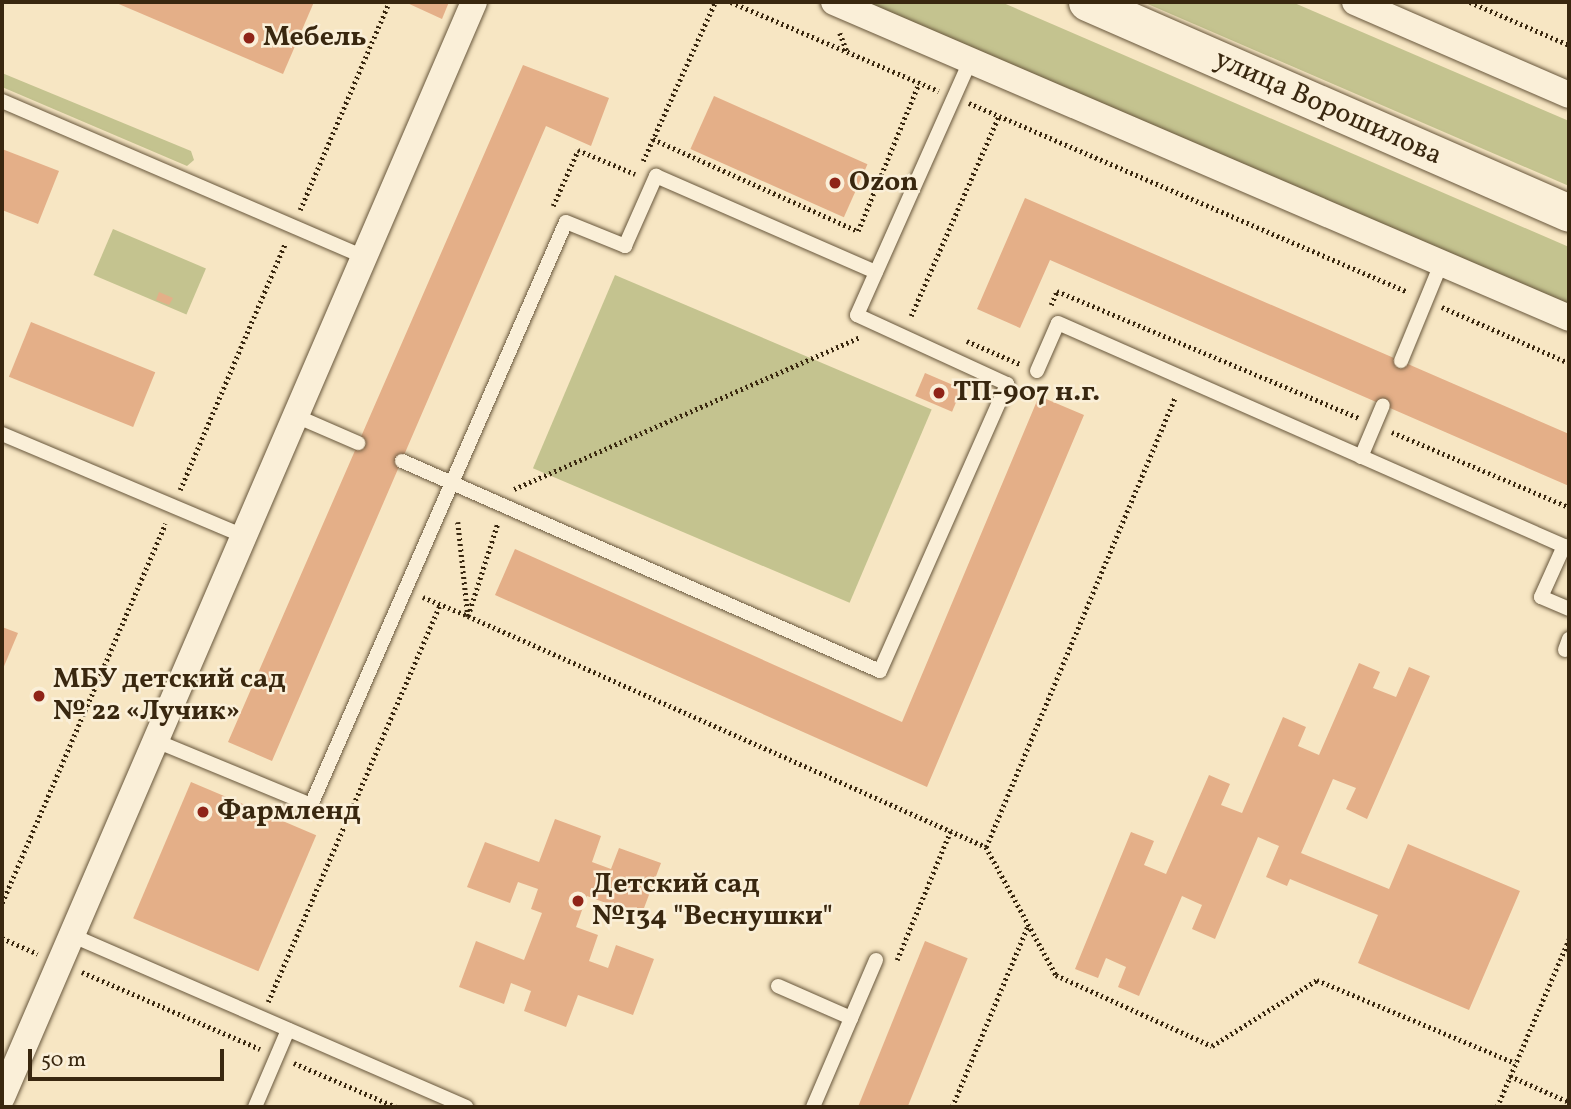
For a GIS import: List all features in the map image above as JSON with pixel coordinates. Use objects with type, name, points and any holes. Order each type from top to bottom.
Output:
[{"type":"main road","name":"улица Ворошилова","points":[[1087,2],[1569,213]]},
{"type":"street","points":[[2,1097],[474,2]]},
{"type":"street","points":[[834,2],[1569,318]]},
{"type":"street","points":[[1355,2],[1569,95]]},
{"type":"lane","points":[[401,461],[454,481],[880,671],[1007,384],[857,315],[970,61]]},
{"type":"lane","points":[[2,101],[364,257]]},
{"type":"lane","points":[[156,741],[311,805],[566,222],[625,246],[656,176],[876,272]]},
{"type":"lane","points":[[1401,361],[1441,264]]},
{"type":"lane","points":[[1031,368],[1058,323],[1564,546],[1541,597],[1569,609]]},
{"type":"lane","points":[[1361,457],[1382,405]]},
{"type":"lane","points":[[296,416],[358,443]]},
{"type":"lane","points":[[2,434],[244,536]]},
{"type":"lane","points":[[72,935],[466,1107]]},
{"type":"lane","points":[[813,1107],[876,960]]},
{"type":"lane","points":[[778,986],[850,1018]]},
{"type":"lane","points":[[255,1107],[288,1030]]},
{"type":"path","points":[[2,903],[389,2]]},
{"type":"path","points":[[731,2],[1569,363]]},
{"type":"path","points":[[1470,2],[1569,45]]},
{"type":"path","points":[[653,139],[858,232],[919,83]]},
{"type":"path","points":[[468,616],[506,505],[517,484],[909,316],[999,116]]},
{"type":"path","points":[[1046,316],[1057,291],[1569,506]]},
{"type":"path","points":[[909,316],[922,321]]},
{"type":"path","points":[[961,338],[1031,368]]},
{"type":"path","points":[[1030,354],[1031,368]]},
{"type":"path","points":[[1019,379],[1031,368]]},
{"type":"path","points":[[986,847],[1184,379]]},
{"type":"path","points":[[454,481],[468,616]]},
{"type":"path","points":[[406,589],[986,847],[1056,975],[1212,1046],[1317,980],[1515,1063]]},
{"type":"path","points":[[260,1018],[440,605]]},
{"type":"path","points":[[952,1107],[1028,925]]},
{"type":"path","points":[[2,938],[396,1107]]},
{"type":"path","points":[[1497,1107],[1569,939]]},
{"type":"path","points":[[1510,1076],[1569,1102]]},
{"type":"shaded area","points":[[855,2],[1001,2],[1569,247],[1569,308]]},
{"type":"shaded area","points":[[1143,2],[1292,2],[1569,121],[1569,186]]},
{"type":"shaded area","points":[[2,73],[191,151],[194,160],[187,166],[2,87]]},
{"type":"shaded area","points":[[113,229],[206,268],[186,314],[93,275]]},
{"type":"shaded area","points":[[615,275],[932,409],[850,603],[533,468]]},
{"type":"building","name":"Мебель","points":[[114,2],[314,2],[283,74]]},
{"type":"building","points":[[405,2],[449,2],[442,19]]},
{"type":"building","points":[[523,65],[609,98],[591,146],[546,126],[272,761],[228,742]]},
{"type":"building","points":[[714,96],[867,164],[844,217],[690,149]]},
{"type":"building","points":[[2,149],[59,171],[38,224],[2,210]]},
{"type":"building","points":[[1025,198],[1569,434],[1569,486],[1050,260],[1020,328],[977,309]]},
{"type":"building","points":[[159,292],[173,298],[169,305],[156,300]]},
{"type":"building","points":[[31,322],[155,372],[133,427],[9,377]]},
{"type":"building","name":"ТП-907 н.г.","points":[[925,373],[962,389],[952,412],[915,396]]},
{"type":"building","points":[[1039,396],[1084,415],[927,787],[495,595],[515,549],[902,722]]},
{"type":"building","points":[[2,627],[18,633],[2,671]]},
{"type":"building","points":[[1359,663],[1380,672],[1373,688],[1396,697],[1409,667],[1430,676],[1367,819],[1346,809],[1356,788],[1333,779],[1301,853],[1389,889],[1408,844],[1520,891],[1469,1010],[1358,963],[1378,915],[1290,879],[1287,886],[1266,877],[1279,846],[1258,837],[1215,939],[1192,929],[1202,905],[1182,896],[1139,996],[1118,987],[1126,967],[1106,958],[1098,978],[1075,969],[1131,832],[1154,841],[1144,865],[1166,874],[1209,775],[1230,784],[1221,805],[1242,813],[1283,717],[1306,727],[1298,746],[1319,755]]},
{"type":"building","points":[[191,782],[316,835],[258,971],[133,918]]},
{"type":"building","name":"Детский сад №134 \"Веснушки\"","points":[[555,819],[601,836],[592,862],[611,869],[619,848],[661,863],[641,916],[587,896],[576,927],[598,935],[589,961],[608,968],[616,945],[654,959],[633,1015],[578,995],[566,1027],[524,1011],[531,991],[511,983],[504,1004],[459,987],[476,941],[524,960],[542,913],[531,909],[538,889],[518,882],[510,903],[467,887],[485,842],[539,862]]},
{"type":"building","points":[[925,941],[968,958],[908,1107],[858,1107]]},
{"type":"place","name":"Мебель","points":[[249,38]]},
{"type":"place","name":"Ozon","points":[[835,183]]},
{"type":"place","name":"ТП-907 н.г.","points":[[939,393]]},
{"type":"place","name":"МБУ детский сад № 22 «Лучик»","points":[[39,696]]},
{"type":"place","name":"Фармленд","points":[[203,812]]},
{"type":"place","name":"Детский сад №134 \"Веснушки\"","points":[[578,901]]}]
